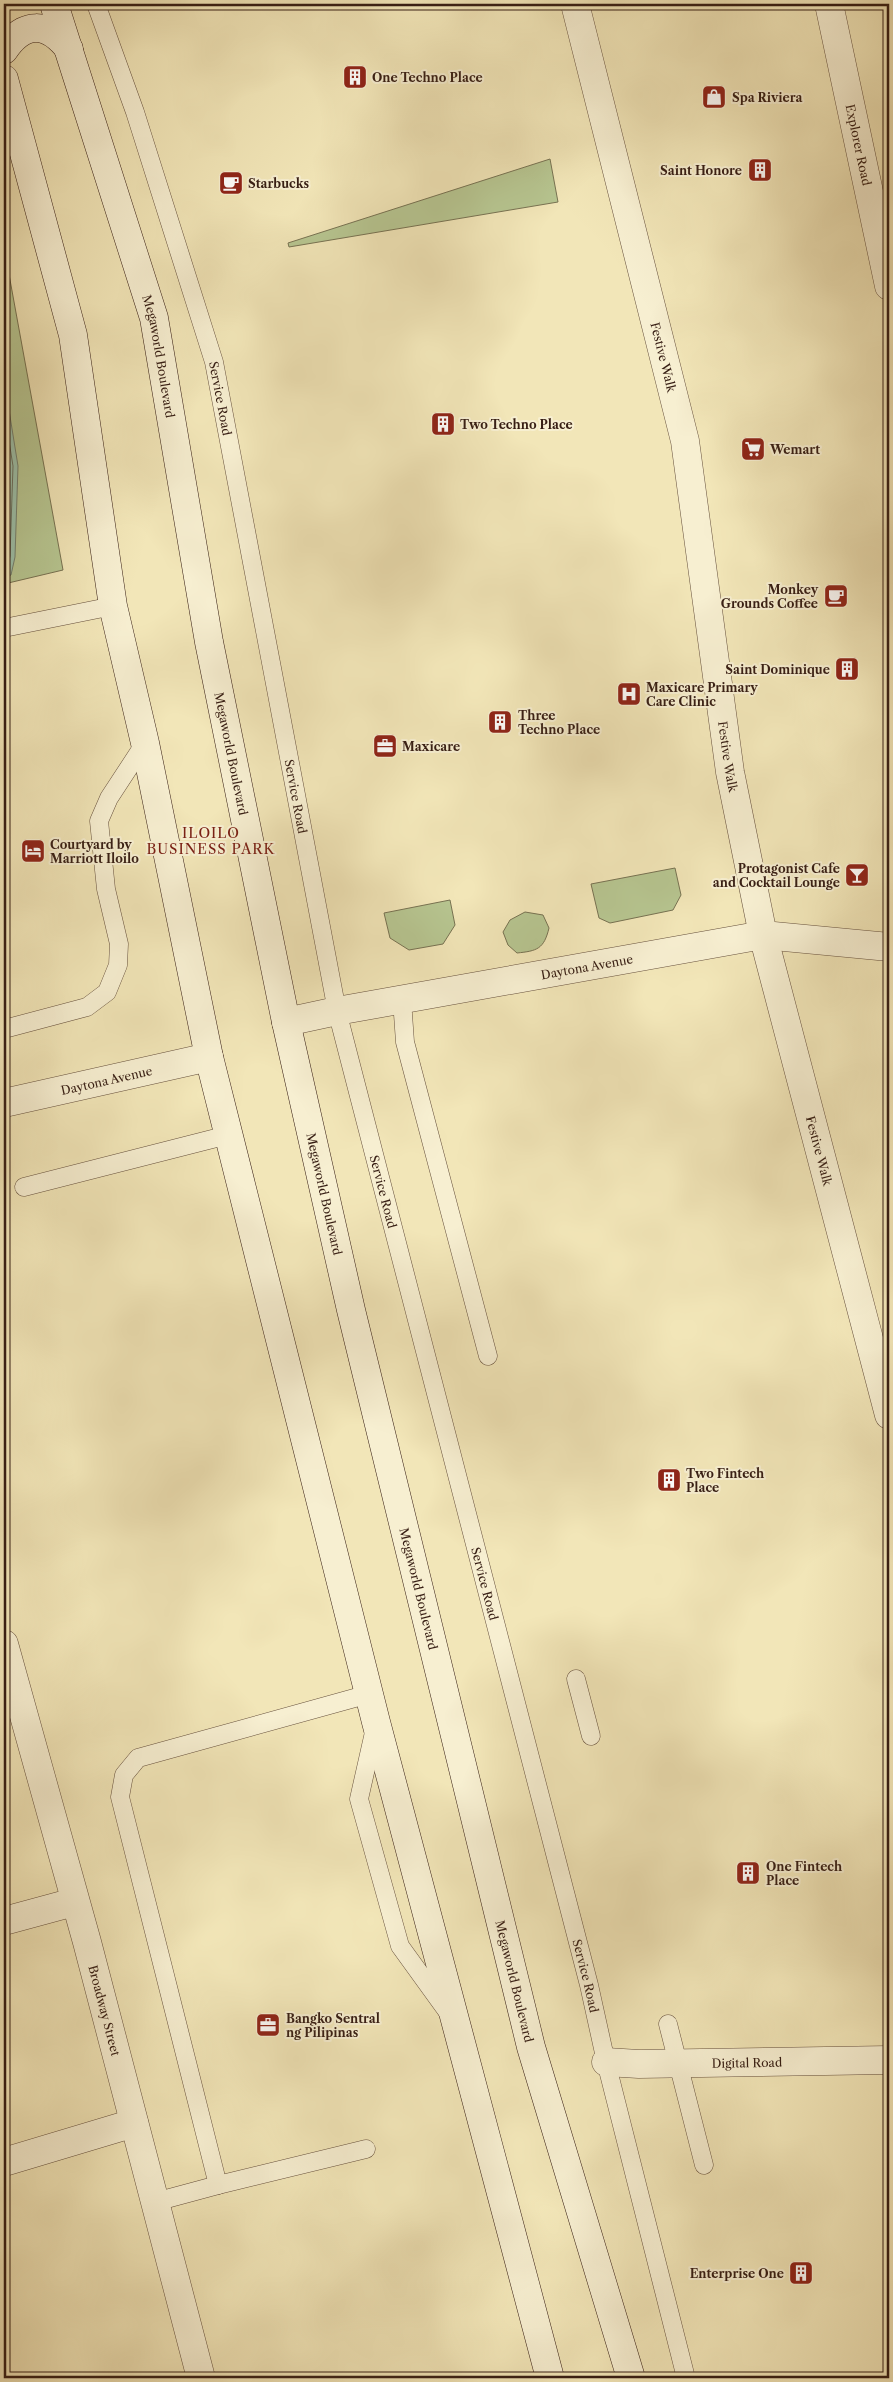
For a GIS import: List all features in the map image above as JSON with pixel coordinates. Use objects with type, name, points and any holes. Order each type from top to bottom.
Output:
[{"type":"main road","name":"Megaworld Boulevard","points":[[54,4],[154,318],[209,642],[286,1022],[351,1310],[531,2047],[631,2378]]},
{"type":"main road","name":"Festive Walk","points":[[574,4],[685,441],[730,772],[763,935],[889,1415]]},
{"type":"main road","name":"Explorer Road","points":[[829,4],[889,286]]},
{"type":"main road","points":[[4,50],[12,39],[27,28],[45,29],[58,34],[69,49]]},
{"type":"main road","points":[[5,89],[73,335],[113,606],[145,743],[208,1057],[376,1722],[550,2378]]},
{"type":"main road","name":"Daytona Avenue","points":[[286,1022],[337,1011],[763,935],[889,947]]},
{"type":"main road","name":"Daytona Avenue","points":[[4,1103],[208,1057]]},
{"type":"main road","name":"Broadway Street","points":[[4,1644],[10,1694],[87,1942],[201,2378]]},
{"type":"main road","points":[[4,1921],[74,1902]]},
{"type":"main road","name":"Digital Road","points":[[606,2062],[678,2063],[889,2060]]},
{"type":"main road","points":[[4,2162],[134,2123]]},
{"type":"lane","name":"Service Road","points":[[96,4],[135,112],[214,362],[337,1011],[589,1985],[606,2062],[686,2378]]},
{"type":"lane","points":[[4,628],[113,606]]},
{"type":"lane","points":[[4,1029],[87,1007],[107,992],[118,965],[119,944],[106,889],[99,821],[109,798],[145,743]]},
{"type":"lane","points":[[402,1000],[405,1042],[488,1356]]},
{"type":"lane","points":[[24,1187],[228,1135]]},
{"type":"lane","points":[[576,1679],[590,1736]]},
{"type":"lane","points":[[218,2185],[120,1798],[124,1775],[138,1758],[369,1694]]},
{"type":"lane","points":[[376,1722],[359,1799],[400,1946],[457,2025]]},
{"type":"lane","points":[[668,2024],[704,2165]]},
{"type":"lane","points":[[155,2202],[366,2149]]},
{"type":"shaded area","points":[[550,159],[558,202],[289,247],[288,243]]},
{"type":"shaded area","points":[[4,247],[63,570],[4,584]]},
{"type":"shaded area","points":[[675,868],[681,895],[673,910],[610,923],[599,918],[591,884]]},
{"type":"shaded area","points":[[450,900],[455,925],[443,944],[409,950],[390,938],[384,913]]},
{"type":"shaded area","points":[[525,912],[543,915],[549,928],[545,940],[539,948],[517,953],[508,945],[503,932],[510,920]]},
{"type":"water","points":[[4,379],[18,466],[15,557],[11,575],[4,577]]},
{"type":"place","name":"One Techno Place","points":[[355,77]]},
{"type":"place","name":"Spa Riviera","points":[[714,97]]},
{"type":"place","name":"Saint Honore","points":[[760,170]]},
{"type":"place","name":"Starbucks","points":[[231,183]]},
{"type":"place","name":"Two Techno Place","points":[[443,424]]},
{"type":"place","name":"Wemart","points":[[753,449]]},
{"type":"place","name":"Monkey Grounds Coffee","points":[[836,596]]},
{"type":"place","name":"Saint Dominique","points":[[847,669]]},
{"type":"place","name":"Maxicare Primary Care Clinic","points":[[629,694]]},
{"type":"place","name":"Three Techno Place","points":[[500,722]]},
{"type":"place","name":"Maxicare","points":[[385,746]]},
{"type":"place","name":"Courtyard by Marriott Iloilo","points":[[33,851]]},
{"type":"place","name":"Protagonist Cafe and Cocktail Lounge","points":[[857,875]]},
{"type":"place","name":"Two Fintech Place","points":[[669,1480]]},
{"type":"place","name":"One Fintech Place","points":[[748,1873]]},
{"type":"place","name":"Bangko Sentral ng Pilipinas","points":[[268,2025]]},
{"type":"place","name":"Enterprise One","points":[[801,2273]]},
{"type":"district","name":"ILOILO BUSINESS PARK","points":[[211,842]]}]
